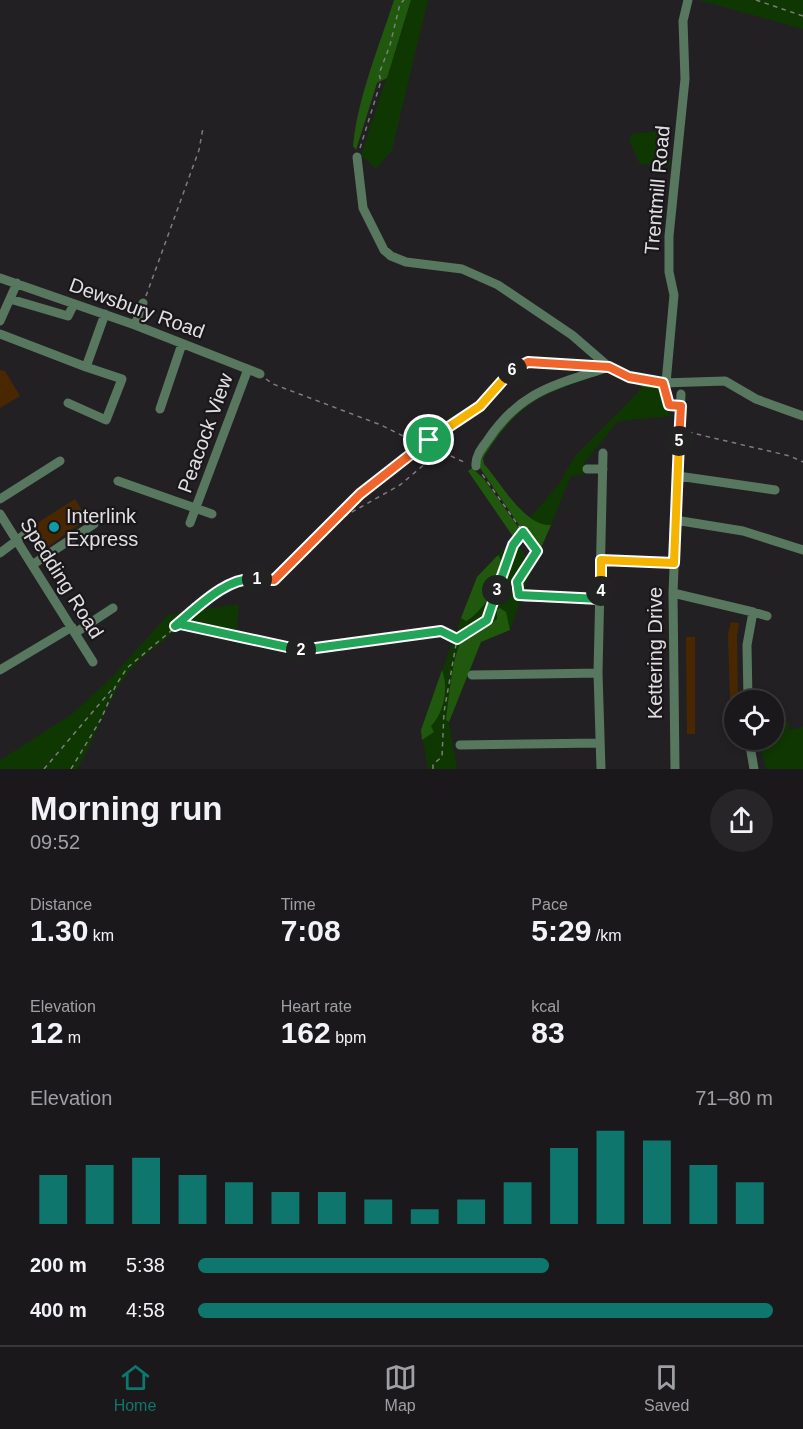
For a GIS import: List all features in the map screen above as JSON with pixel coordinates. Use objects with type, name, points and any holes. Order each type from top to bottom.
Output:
[{"type":"street","name":"Trentmill Road","points":[[664,383],[674,295],[669,272],[669,236],[685,79],[682,21],[688,0]]},
{"type":"street","points":[[357,157],[363,208],[384,250],[391,256],[406,262],[462,269],[509,292],[572,335],[609,367],[629,377],[664,383],[725,381],[756,399],[803,416]]},
{"type":"street","name":"Dewsbury Road","points":[[0,278],[135,325],[260,374]]},
{"type":"street","points":[[0,321],[16,283]]},
{"type":"street","points":[[10,299],[68,316],[74,304]]},
{"type":"street","points":[[135,325],[143,303]]},
{"type":"street","points":[[86,367],[105,314]]},
{"type":"street","points":[[0,334],[122,379],[106,420],[68,403]]},
{"type":"street","points":[[160,409],[182,344]]},
{"type":"street","points":[[476,466],[479,452],[501,421],[519,403],[541,391],[609,367]]},
{"type":"street","name":"Peacock View","points":[[190,523],[248,369]]},
{"type":"street","name":"Kettering Drive","points":[[675,769],[673,593],[681,394]]},
{"type":"street","points":[[601,769],[598,743],[598,674],[603,453]]},
{"type":"street","points":[[0,499],[60,461]]},
{"type":"street","points":[[587,469],[603,469]]},
{"type":"street","points":[[678,476],[775,490]]},
{"type":"street","name":"Peacock View","points":[[118,481],[212,514]]},
{"type":"street","name":"Spedding Road","points":[[0,514],[20,538],[32,565],[93,662]]},
{"type":"street","points":[[675,520],[743,531],[803,550]]},
{"type":"street","points":[[32,565],[94,524]]},
{"type":"street","points":[[0,553],[20,538]]},
{"type":"street","points":[[601,560],[674,563]]},
{"type":"street","points":[[673,593],[767,616]]},
{"type":"street","points":[[524,597],[539,602],[600,599]]},
{"type":"street","points":[[0,670],[113,608]]},
{"type":"street","points":[[748,690],[747,645],[753,612]]},
{"type":"street","points":[[483,663],[483,674]]},
{"type":"street","points":[[472,675],[598,674]]},
{"type":"street","points":[[460,745],[598,743]]},
{"type":"street","points":[[471,745],[472,756]]},
{"type":"street","points":[[750,750],[754,769]]},
{"type":"path","points":[[357,157],[381,81],[379,74],[390,45],[400,4],[404,0]]},
{"type":"path","points":[[756,0],[803,16]]},
{"type":"path","points":[[143,303],[199,150],[203,128]]},
{"type":"path","points":[[44,769],[128,668],[166,637],[175,626],[211,597],[243,578],[274,580],[360,494],[429,440],[480,406],[517,365],[528,362],[590,366]]},
{"type":"path","points":[[260,374],[273,384],[381,425],[409,439],[429,440],[440,452],[454,460],[476,466],[537,551],[517,582],[519,595],[524,597]]},
{"type":"path","points":[[664,383],[669,405],[681,406]]},
{"type":"path","points":[[680,430],[790,456],[803,462]]},
{"type":"path","points":[[332,523],[400,485],[440,452]]},
{"type":"path","points":[[433,769],[433,764],[441,757],[444,712],[457,639],[487,620],[513,545],[523,532]]},
{"type":"path","points":[[175,626],[180,624],[298,650],[441,631],[457,639]]},
{"type":"path","points":[[71,769],[101,719],[116,685]]},
{"type":"green space","points":[[394,0],[411,0],[387,78],[377,83],[356,150],[353,146],[359,109]]},
{"type":"green space","points":[[411,0],[428,0],[392,150],[376,169],[361,155]]},
{"type":"green space","points":[[698,0],[803,0],[803,29]]},
{"type":"green space","points":[[661,131],[666,135],[663,150],[656,158],[674,163],[669,166],[640,164],[629,140],[632,134]]},
{"type":"green space","points":[[605,370],[661,389],[643,387],[607,372],[566,386],[549,393],[522,410],[496,438],[483,458],[484,464],[523,512],[541,524],[551,525],[541,548],[519,525],[478,465],[483,448],[527,399]]},
{"type":"green space","points":[[643,387],[661,389],[664,408],[672,416],[618,421],[584,463],[584,474],[571,476],[551,525],[541,526],[529,519],[559,484],[575,456]]},
{"type":"green space","points":[[472,468],[484,479],[519,528],[519,535],[514,538],[468,471]]},
{"type":"green space","points":[[514,538],[533,567],[510,630],[481,642],[449,722],[457,769],[428,769],[421,730],[456,632],[477,577]]},
{"type":"green space","points":[[498,555],[501,572],[498,582],[486,602],[466,621],[461,618],[477,577]]},
{"type":"green space","points":[[239,604],[236,642],[178,627],[138,662],[124,678],[109,703],[77,769],[0,769],[0,760],[72,714],[112,677],[168,615]]},
{"type":"green space","points":[[500,608],[506,612],[510,630],[481,642],[449,722],[446,720],[448,703],[458,648],[469,635],[497,619],[497,610]]},
{"type":"green space","points":[[442,670],[445,692],[442,707],[431,726],[434,732],[422,740],[421,730]]},
{"type":"green space","points":[[784,721],[789,722],[789,730],[803,727],[803,769],[766,769],[761,750],[784,750]]},
{"type":"building","points":[[0,370],[5,371],[20,396],[0,408]]},
{"type":"building","name":"Interlink Express","points":[[75,499],[87,519],[43,550],[35,537],[40,535],[34,525]]},
{"type":"building","points":[[731,622],[739,623],[738,690],[730,690],[728,634]]},
{"type":"building","points":[[686,637],[695,637],[695,734],[687,734]]},
{"type":"place","name":"Interlink Express","points":[[54,527]]},
{"type":"route","points":[[528,362],[550,366],[609,367],[629,377],[663,383],[669,405],[681,406],[674,563],[601,560],[600,599],[524,597],[519,595],[517,582],[537,551],[523,532],[513,545],[487,620],[457,639],[441,631],[298,650],[180,624],[175,626],[211,597],[243,578],[274,580],[360,494],[429,440],[445,432],[480,406],[493,394],[507,374],[517,365],[528,362]]}]
